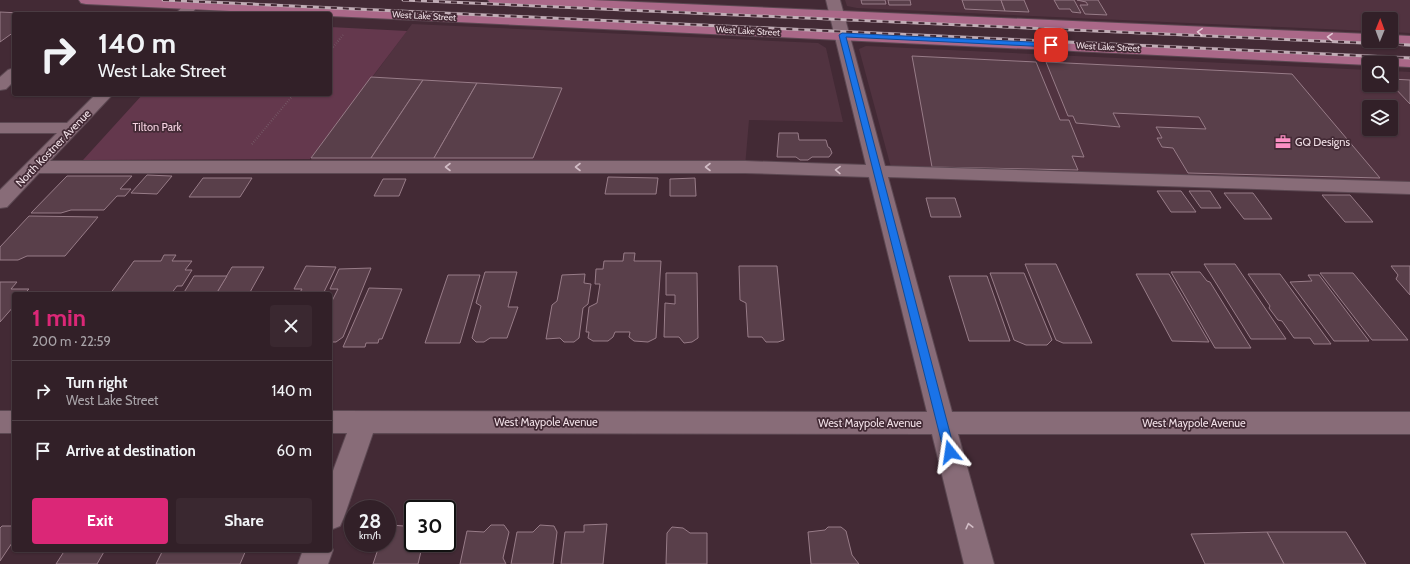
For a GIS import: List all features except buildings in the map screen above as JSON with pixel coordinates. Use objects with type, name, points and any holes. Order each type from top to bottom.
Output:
[{"type":"main road","name":"West Lake Street","points":[[86,0],[190,6],[1362,39]]},
{"type":"main road","name":"West Lake Street","points":[[288,0],[1410,52]]},
{"type":"main road","name":"West Lake Street","points":[[495,0],[840,25],[1410,62]]},
{"type":"main road","points":[[1398,40],[1410,41]]},
{"type":"street","points":[[833,0],[979,564]]},
{"type":"street","points":[[0,70],[12,72]]},
{"type":"street","points":[[0,85],[12,74]]},
{"type":"street","name":"North Kostner Avenue","points":[[0,202],[103,96]]},
{"type":"street","points":[[0,128],[73,128]]},
{"type":"street","points":[[34,167],[745,167],[1410,188]]},
{"type":"street","points":[[0,422],[12,422]]},
{"type":"street","name":"West Maypole Avenue","points":[[332,422],[1410,423]]},
{"type":"street","points":[[332,511],[364,422]]},
{"type":"street","points":[[313,564],[317,552]]},
{"type":"path","points":[[332,48],[347,30]]},
{"type":"path","points":[[251,145],[292,96]]},
{"type":"shaded area","points":[[845,0],[1410,0],[1410,33],[1398,32],[1398,12],[1362,12],[1362,31],[857,8],[847,6]]},
{"type":"shaded area","points":[[412,24],[818,43],[826,48],[843,122],[749,120],[745,167],[305,168]]},
{"type":"shaded area","points":[[866,46],[1362,70],[1362,92],[1398,92],[1398,71],[1410,72],[1410,188],[892,171],[859,49]]},
{"type":"green space","name":"Tilton Park","points":[[332,27],[407,31],[310,159],[83,160],[141,96],[332,96]]},
{"type":"railway","points":[[163,0],[1410,58]]},
{"type":"railway","points":[[403,0],[1410,45]]},
{"type":"place","name":"GQ Designs","points":[[1283,142]]},
{"type":"route","points":[[950,452],[842,35],[1051,45]]}]
